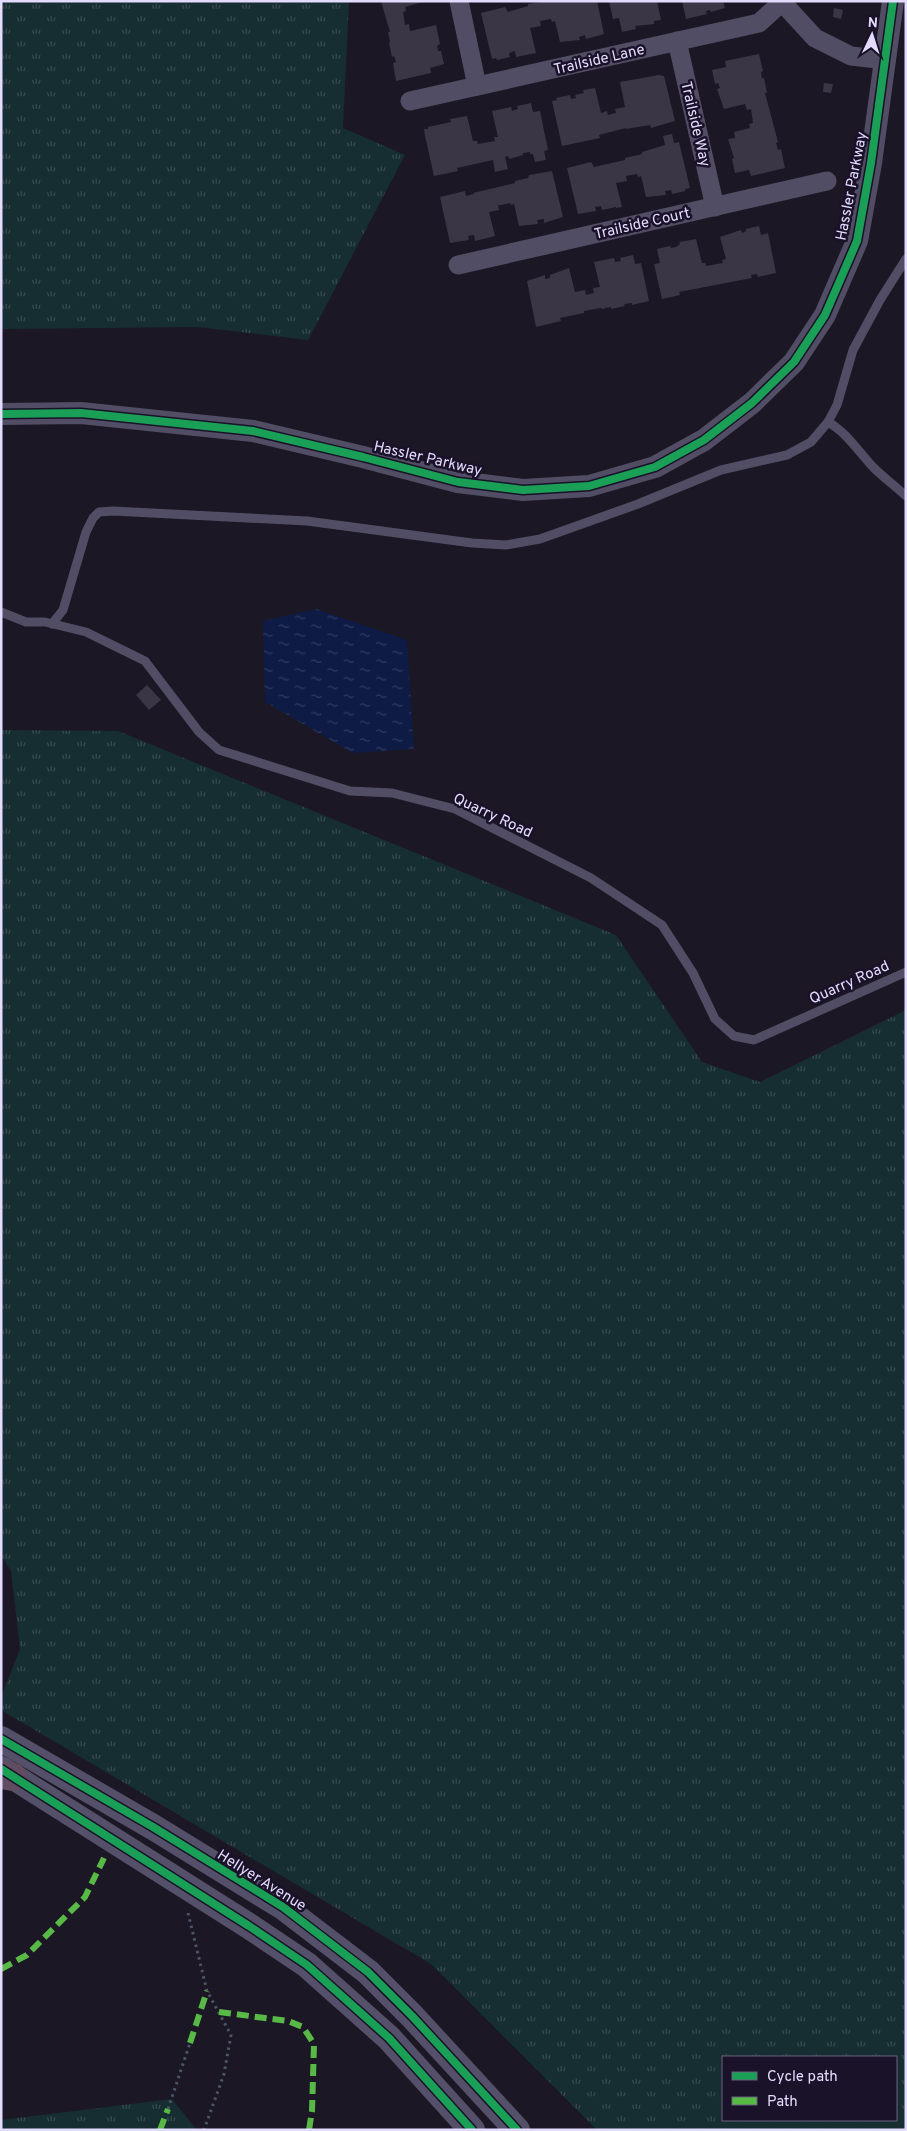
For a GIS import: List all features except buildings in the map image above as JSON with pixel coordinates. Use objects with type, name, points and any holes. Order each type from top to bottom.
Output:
[{"type":"main road","name":"Hellyer Avenue","points":[[1,1739],[153,1827],[283,1907],[368,1972],[412,2016],[517,2130]]},
{"type":"main road","points":[[5,1774],[249,1926],[307,1965],[389,2038],[472,2130]]},
{"type":"main road","points":[[389,2038],[412,2016]]},
{"type":"street","points":[[458,1],[477,86]]},
{"type":"street","name":"Hassler Parkway","points":[[1,414],[81,413],[253,431],[458,482],[523,490],[589,486],[655,467],[704,440],[752,404],[794,362],[825,316],[857,241],[886,60],[893,1]]},
{"type":"street","points":[[781,2],[815,38],[851,56],[886,60]]},
{"type":"street","name":"Trailside Lane","points":[[410,101],[759,23],[781,2]]},
{"type":"street","name":"Trailside Way","points":[[677,41],[716,207]]},
{"type":"street","name":"Trailside Court","points":[[458,265],[827,181]]},
{"type":"lane","points":[[52,624],[63,610],[83,541],[93,518],[100,512],[113,511],[307,522],[472,543],[506,545],[540,539],[638,504],[721,470],[787,455],[811,442],[828,422],[837,405],[853,350],[880,300],[906,259]]},
{"type":"lane","points":[[828,422],[841,429],[847,439],[874,468],[906,496]]},
{"type":"lane","name":"Quarry Road","points":[[1,612],[26,622],[52,624],[86,632],[145,661],[199,732],[220,750],[350,791],[392,793],[455,809],[591,878],[662,925],[692,973],[715,1019],[734,1036],[754,1040],[906,972]]},
{"type":"path","points":[[189,1910],[188,1913],[208,1991],[231,2035],[224,2074],[204,2130]]},
{"type":"path","points":[[168,2109],[190,2043]]},
{"type":"green space","points":[[1,1],[349,1],[343,128],[405,155],[308,340],[198,327],[1,329]]},
{"type":"green space","points":[[1,730],[118,731],[616,935],[702,1062],[760,1082],[906,1010],[906,2130],[597,2130],[431,1964],[1,1710],[1,1697],[20,1649],[11,1571],[1,1555]]},
{"type":"green space","points":[[172,2099],[197,2130],[1,2130],[1,2120]]},
{"type":"water","points":[[316,609],[407,640],[414,749],[353,753],[265,702],[263,621]]},
{"type":"marked path","points":[[1,1969],[27,1955],[85,1897],[104,1858]]},
{"type":"marked path","points":[[190,2043],[207,1991]]},
{"type":"marked path","points":[[219,2012],[288,2021],[303,2027],[314,2044],[312,2111],[309,2130]]},
{"type":"marked path","points":[[160,2130],[168,2109]]},
{"type":"cycle path","points":[[1,414],[81,413],[253,431],[458,482],[523,490],[589,486],[655,467],[704,440],[752,403],[794,362],[825,315],[857,241],[871,163],[893,1]]},
{"type":"cycle path","points":[[1,1739],[153,1827],[283,1907],[368,1972],[412,2016],[517,2130]]},
{"type":"cycle path","points":[[1,1769],[249,1926],[307,1965],[389,2038],[472,2130]]}]
